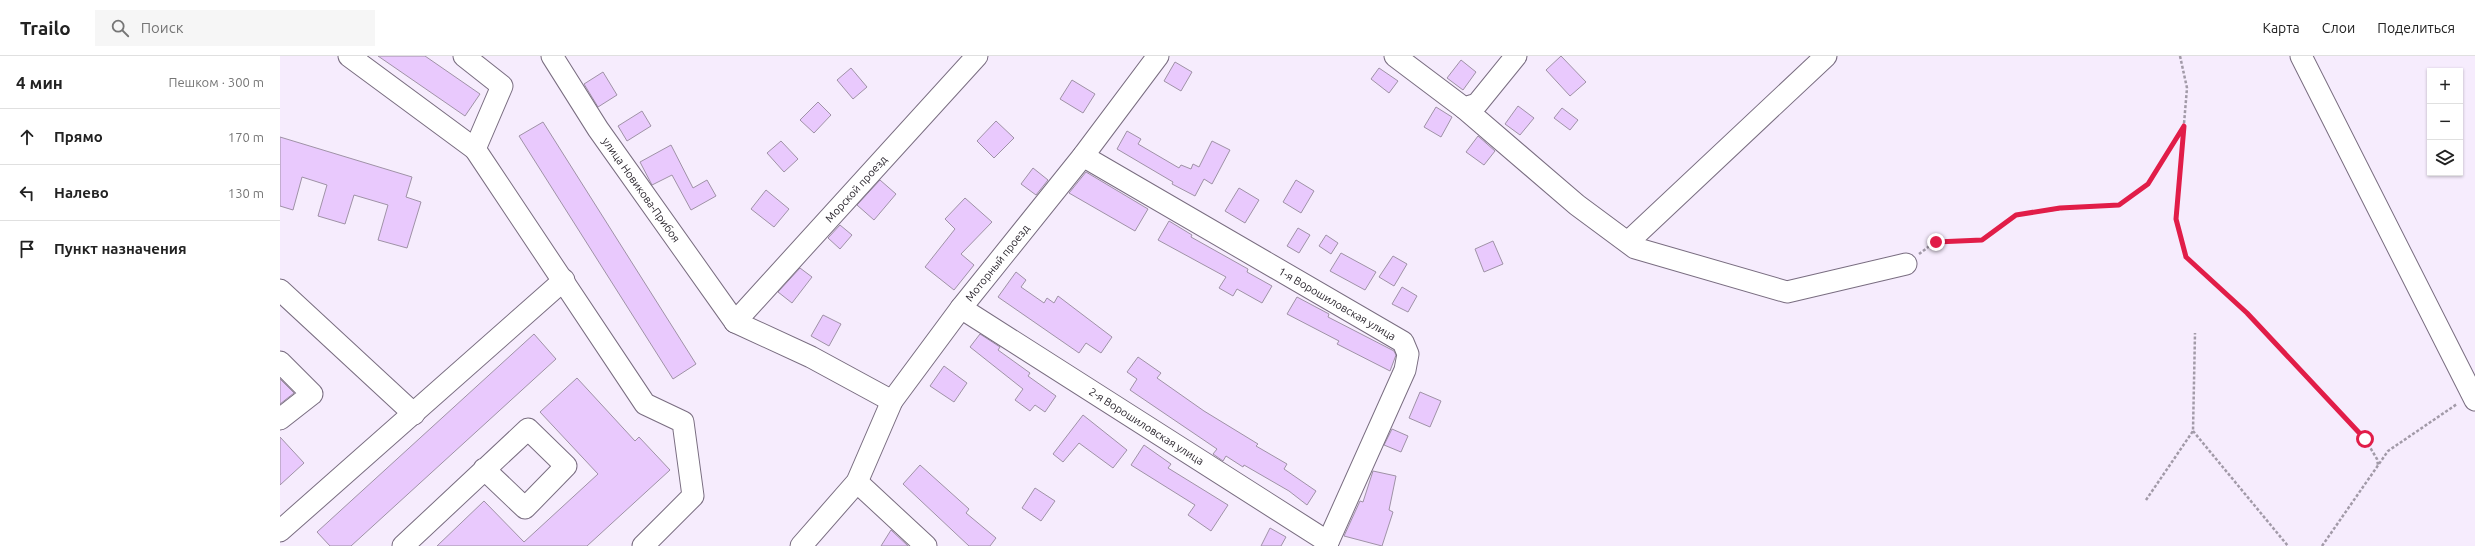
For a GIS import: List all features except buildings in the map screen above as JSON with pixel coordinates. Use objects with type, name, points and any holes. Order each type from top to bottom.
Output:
[{"type":"street","points":[[349,56],[475,148],[645,404],[683,422],[693,496],[643,546]]},
{"type":"street","points":[[464,56],[502,86],[475,148]]},
{"type":"street","name":"улица Новикова-Прибоя","points":[[552,56],[598,129],[735,322]]},
{"type":"street","name":"Морской проезд","points":[[735,322],[977,56]]},
{"type":"street","name":"Моторный проезд","points":[[801,546],[857,482],[892,401],[961,308],[1083,156],[1158,56]]},
{"type":"street","points":[[1395,56],[1464,108],[1577,206],[1635,248],[1787,292],[1906,264]]},
{"type":"street","points":[[1464,108],[1477,104],[1516,56]]},
{"type":"street","points":[[1628,242],[1826,56]]},
{"type":"street","points":[[2302,56],[2473,397]]},
{"type":"street","name":"1-я Ворошиловская улица","points":[[1083,156],[1387,330],[1403,342],[1408,354],[1405,370],[1327,544]]},
{"type":"street","points":[[280,531],[564,280]]},
{"type":"street","points":[[280,290],[414,414]]},
{"type":"street","name":"2-я Ворошиловская улица","points":[[961,308],[1327,544]]},
{"type":"street","points":[[735,322],[811,357],[892,401]]},
{"type":"street","points":[[280,362],[312,394],[280,419]]},
{"type":"street","points":[[403,546],[484,469]]},
{"type":"street","points":[[857,482],[926,546]]},
{"type":"path","points":[[2180,56],[2186,88],[2176,219],[2186,257],[2247,313],[2360,434],[2377,459],[2378,465]]},
{"type":"path","points":[[1936,242],[1982,240],[2016,215],[2060,208],[2119,205],[2148,184],[2184,126]]},
{"type":"path","points":[[2146,500],[2193,431],[2195,333]]},
{"type":"path","points":[[2322,546],[2388,451],[2473,397]]},
{"type":"path","points":[[2193,431],[2288,546]]},
{"type":"route","points":[[1936,242],[1982,240],[2016,215],[2060,208],[2119,205],[2148,184],[2172,148],[2184,126],[2176,219],[2186,257],[2247,313],[2365,439]]}]
